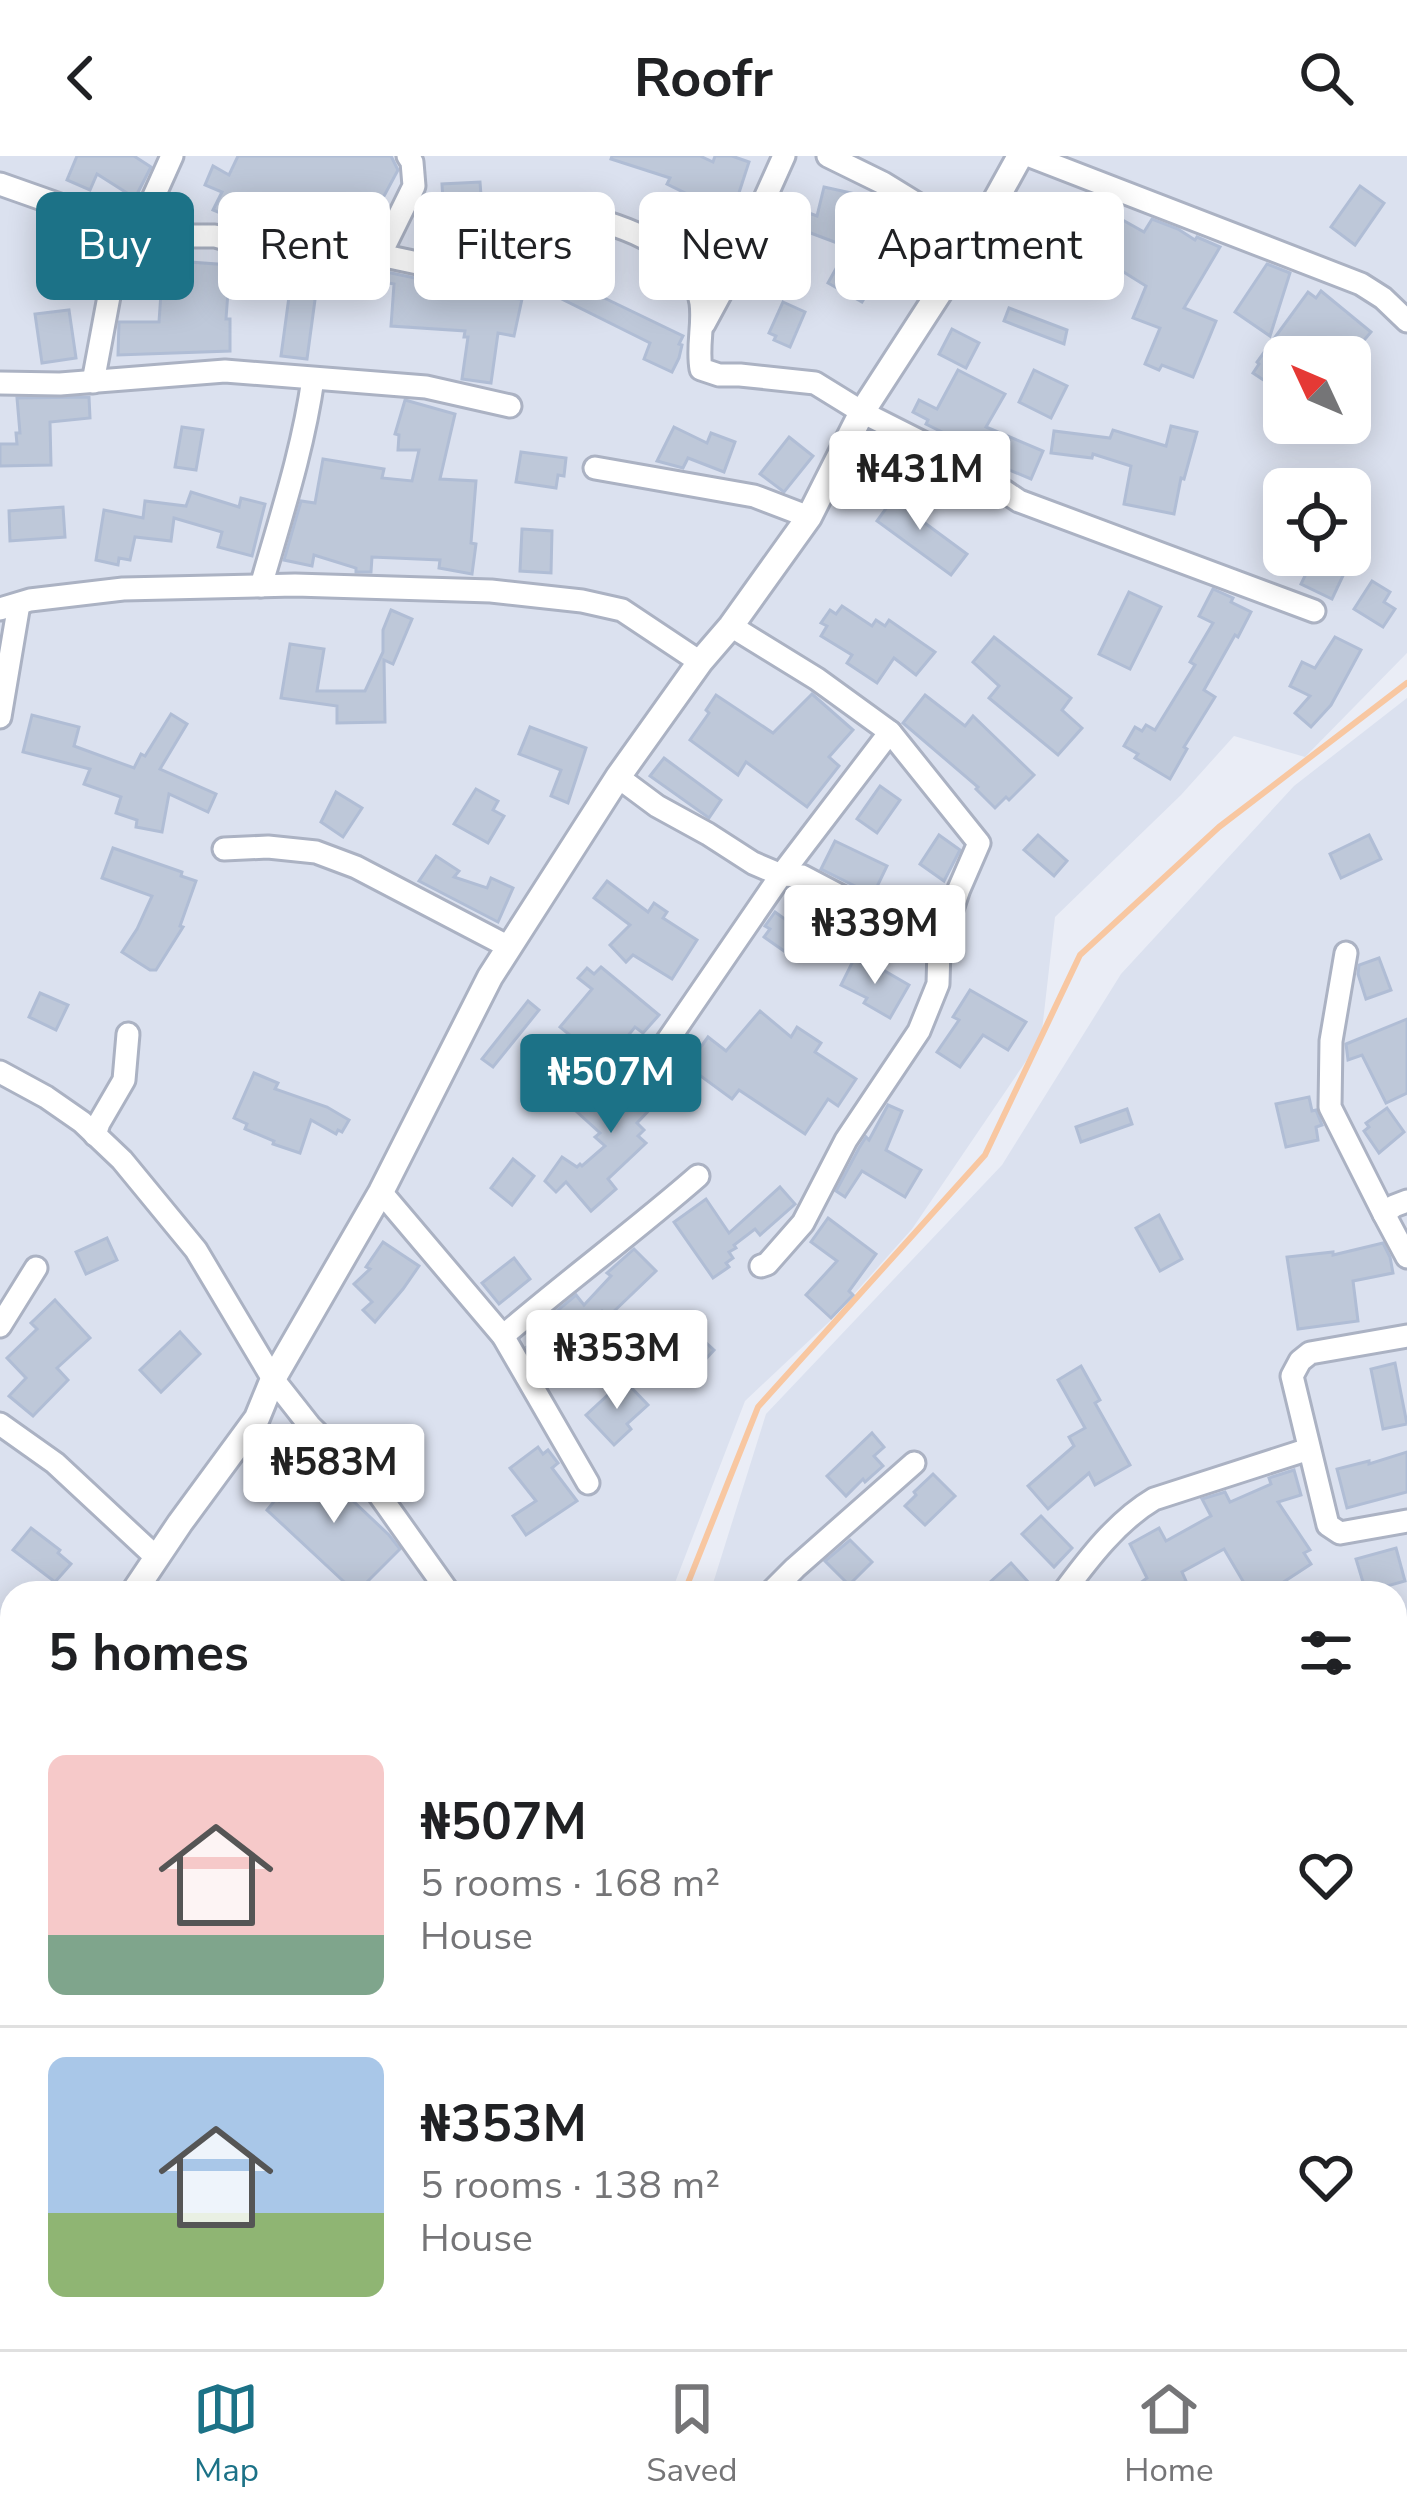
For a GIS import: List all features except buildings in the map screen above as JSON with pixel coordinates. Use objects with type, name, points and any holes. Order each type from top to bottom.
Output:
[{"type":"street","points":[[151,192],[172,156]]},
{"type":"street","points":[[390,235],[414,186],[408,156]]},
{"type":"street","points":[[700,329],[730,276],[784,156]]},
{"type":"street","points":[[828,156],[898,192]]},
{"type":"street","points":[[1000,192],[1020,156]]},
{"type":"street","points":[[1030,156],[1360,284],[1407,321]]},
{"type":"street","points":[[0,184],[36,195]]},
{"type":"street","points":[[390,257],[493,283],[509,281],[521,273],[536,228],[545,218],[557,211],[610,222],[690,270],[701,306],[701,369],[719,376],[814,383],[962,462],[1019,501],[1314,611]]},
{"type":"street","points":[[93,382],[114,300]]},
{"type":"street","points":[[141,1581],[257,1418],[273,1379],[381,1192],[490,977],[618,777],[809,517],[862,412],[935,300]]},
{"type":"street","points":[[0,383],[93,382],[225,371],[426,387],[510,406]]},
{"type":"street","points":[[261,586],[294,478],[313,379]]},
{"type":"street","points":[[595,468],[754,496],[809,517]]},
{"type":"street","points":[[0,717],[10,606],[122,589],[261,586],[491,591],[582,601],[622,610],[700,662]]},
{"type":"street","points":[[731,626],[890,732],[980,843],[959,889],[940,948],[938,985],[919,1031],[846,1140],[803,1223],[761,1266]]},
{"type":"street","points":[[666,1043],[781,875],[890,732]]},
{"type":"street","points":[[618,777],[753,863],[781,875],[802,876],[940,948]]},
{"type":"street","points":[[224,849],[316,852],[356,867],[509,947]]},
{"type":"street","points":[[1346,953],[1331,1041],[1330,1106],[1407,1257]]},
{"type":"street","points":[[95,1135],[124,1080],[128,1034]]},
{"type":"street","points":[[0,1072],[82,1122],[122,1160],[196,1250],[273,1379],[310,1426],[378,1493],[440,1581]]},
{"type":"street","points":[[503,1336],[698,1176]]},
{"type":"street","points":[[381,1192],[503,1336],[588,1483]]},
{"type":"street","points":[[1384,1214],[1407,1201]]},
{"type":"street","points":[[0,1326],[36,1268]]},
{"type":"street","points":[[1407,1336],[1310,1353],[1292,1376],[1325,1520],[1332,1529],[1340,1533],[1407,1521]]},
{"type":"street","points":[[0,1424],[55,1463],[157,1558]]},
{"type":"street","points":[[1072,1581],[1134,1511],[1154,1499],[1309,1450]]},
{"type":"street","points":[[783,1581],[914,1463]]},
{"type":"shaded area","points":[[0,156],[1407,156],[1407,653],[1305,757],[1234,736],[1181,795],[1055,917],[1041,1039],[912,1229],[830,1321],[745,1401],[676,1581],[0,1581]]},
{"type":"shaded area","points":[[1407,698],[1407,1581],[714,1581],[766,1414],[1002,1165],[1121,974],[1294,786]]},
{"type":"waterway","points":[[689,1581],[758,1407],[985,1155],[1080,955],[1219,827],[1407,683]]}]
